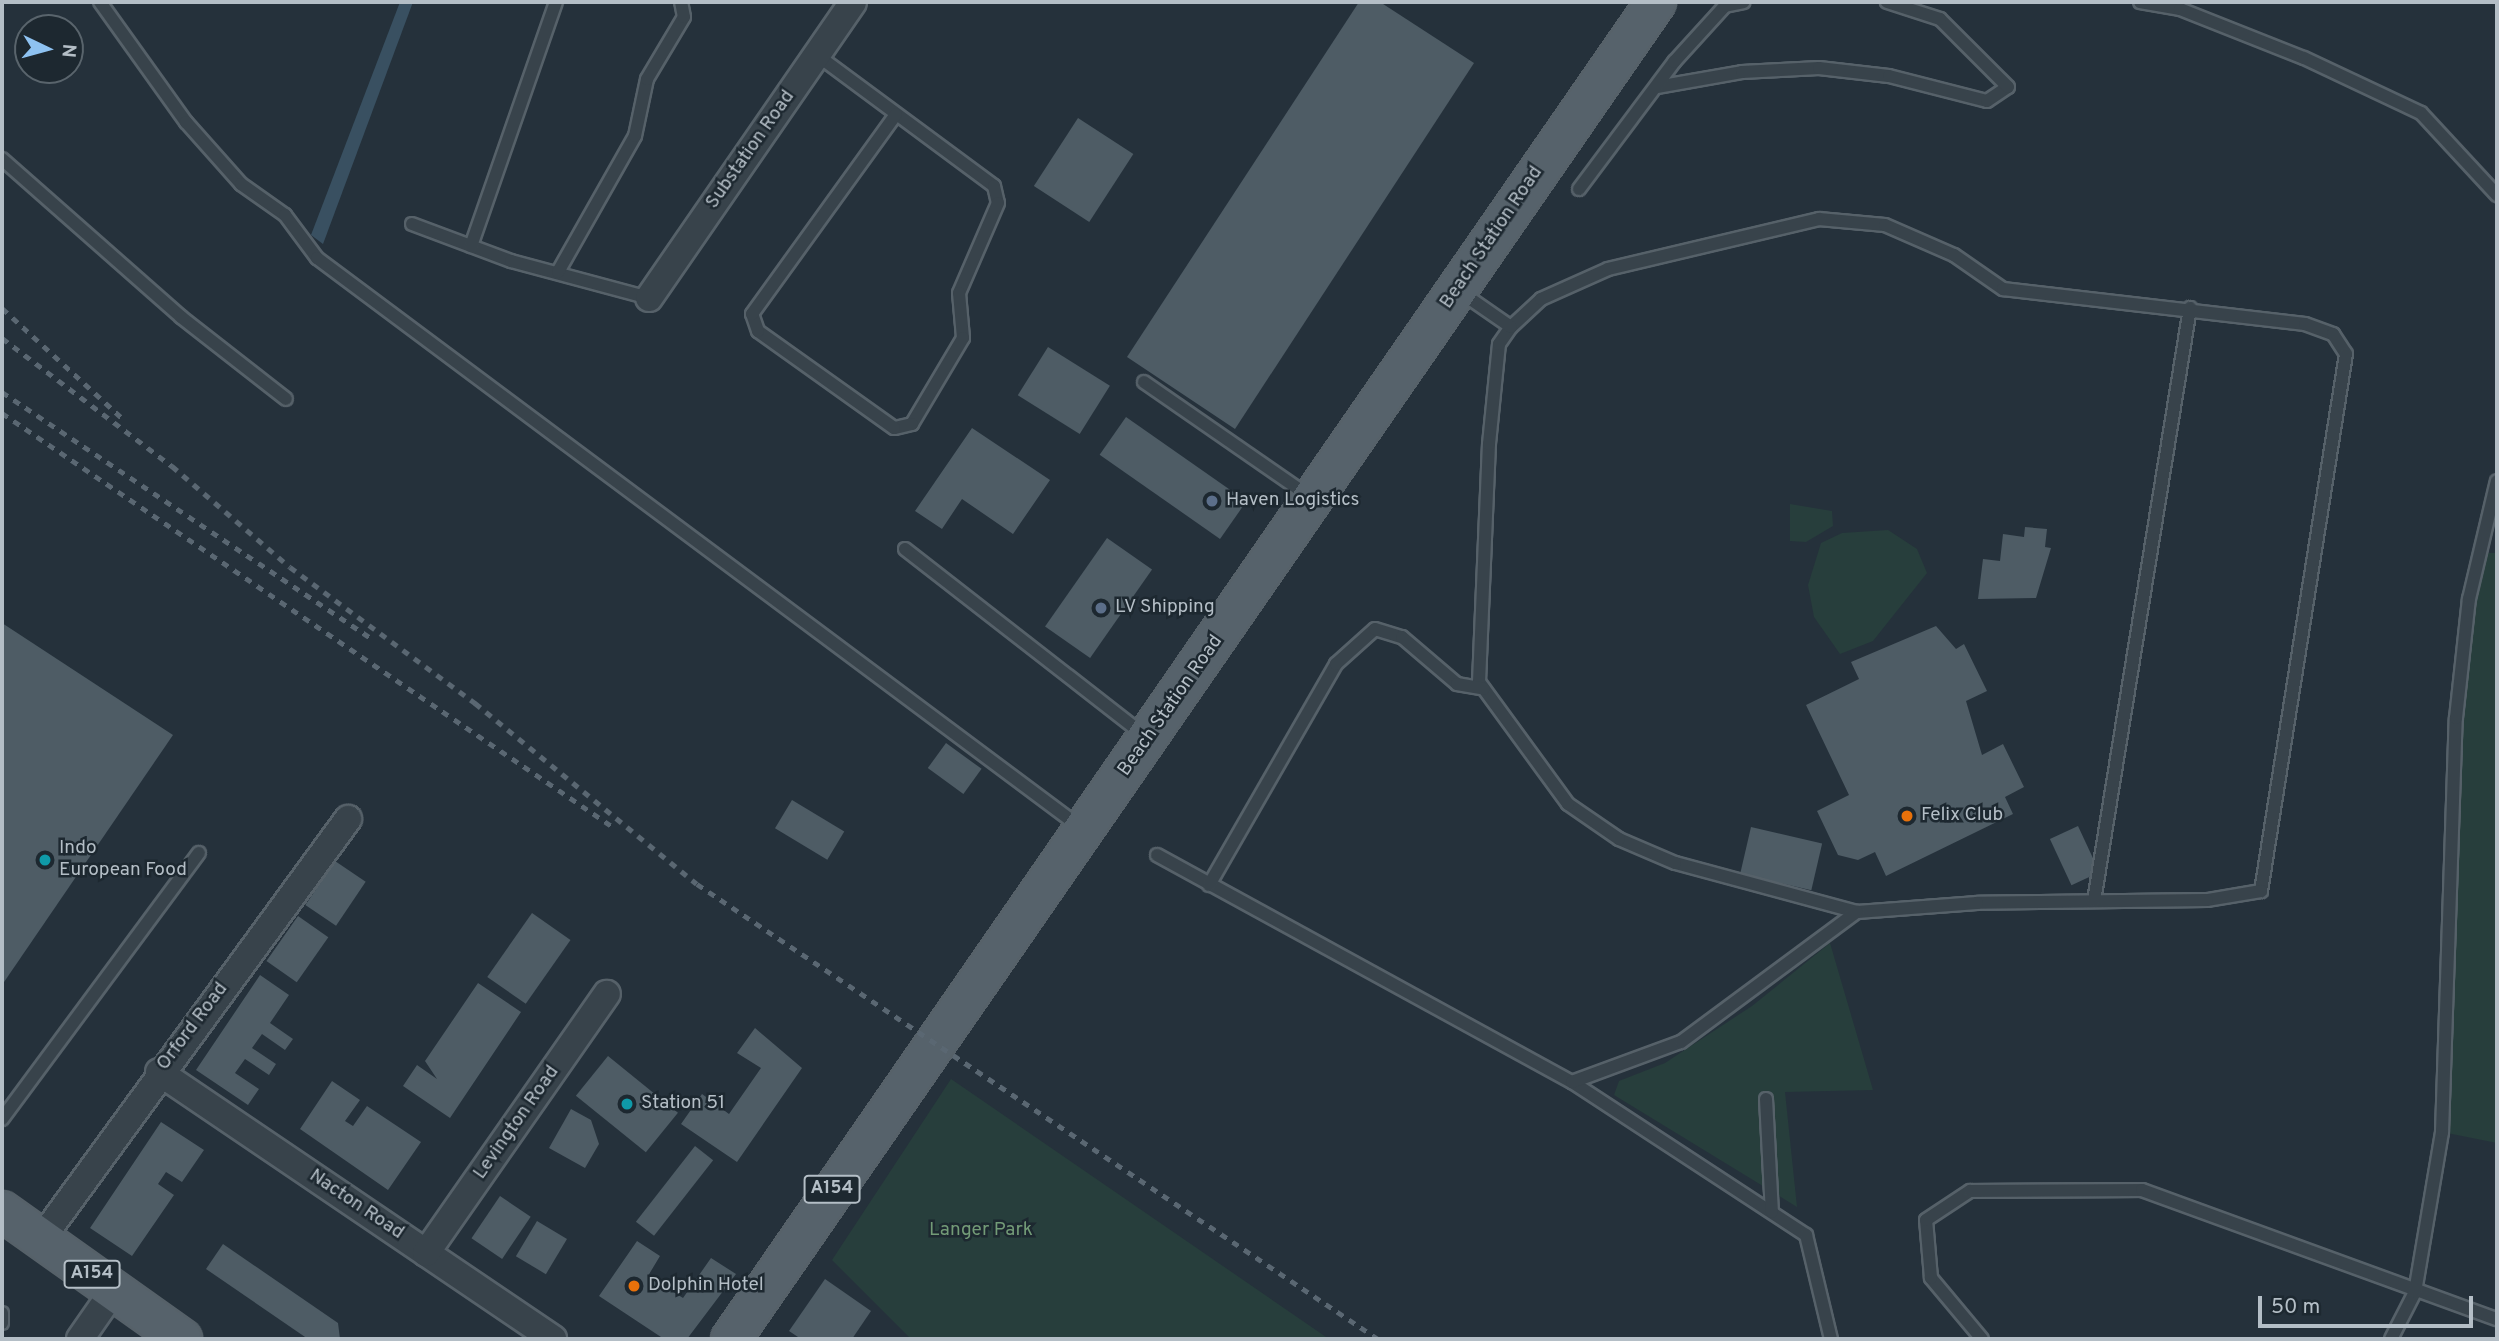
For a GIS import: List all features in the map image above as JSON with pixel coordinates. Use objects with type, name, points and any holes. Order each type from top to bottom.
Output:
[{"type":"main road","name":"Beach Station Road","points":[[731,1339],[1147,738],[1316,501],[1456,289],[1656,2]]},
{"type":"main road","name":"A154","points":[[2,1210],[182,1339]]},
{"type":"street","name":"Substation Road","points":[[649,298],[853,2]]},
{"type":"street","name":"Orford Road","points":[[42,1238],[159,1072],[348,819]]},
{"type":"street","name":"Levington Road","points":[[426,1253],[607,994]]},
{"type":"street","name":"Nacton Road","points":[[159,1072],[553,1339]]},
{"type":"street","points":[[80,1339],[114,1290]]},
{"type":"lane","points":[[100,2],[186,122],[241,184],[285,215],[317,258],[1083,830]]},
{"type":"lane","points":[[471,246],[556,2]]},
{"type":"lane","points":[[558,272],[635,136],[647,79],[684,17],[681,2]]},
{"type":"lane","points":[[1578,189],[1725,6],[1744,2]]},
{"type":"lane","points":[[1657,88],[1742,72],[1819,68],[1889,76],[1987,101],[2008,87],[1940,19],[1887,2]]},
{"type":"lane","points":[[2140,2],[2179,9],[2304,58],[2421,113],[2497,195]]},
{"type":"lane","points":[[817,55],[993,186],[998,203],[959,293],[963,338],[912,424],[894,428],[758,331],[752,314],[896,114]]},
{"type":"lane","points":[[2,159],[181,317],[286,399]]},
{"type":"lane","points":[[1819,219],[1885,225],[1954,255],[2003,289],[2190,308],[2305,324],[2333,334],[2346,354],[2261,891],[2207,900],[2094,901],[1857,912],[1675,863],[1619,839],[1568,804],[1479,682],[1489,444],[1499,344],[1511,327],[1541,299],[1608,270],[1819,219]]},
{"type":"lane","points":[[412,224],[471,246],[649,298]]},
{"type":"lane","points":[[1456,289],[1511,327]]},
{"type":"lane","points":[[2094,901],[2190,308]]},
{"type":"lane","points":[[1143,382],[1316,501]]},
{"type":"lane","points":[[2391,1339],[2415,1292],[2442,1132],[2456,718],[2469,599],[2497,481]]},
{"type":"lane","points":[[905,549],[1147,738]]},
{"type":"lane","points":[[1209,886],[1336,664],[1375,629],[1402,637],[1457,684],[1484,689]]},
{"type":"lane","points":[[2,1119],[199,852]]},
{"type":"lane","points":[[1157,855],[1209,886],[1572,1082],[1806,1235],[1831,1339]]},
{"type":"lane","points":[[1572,1082],[1681,1042],[1857,912]]},
{"type":"lane","points":[[1766,1099],[1772,1212]]},
{"type":"lane","points":[[1982,1339],[1931,1278],[1926,1220],[1970,1191],[2142,1190],[2497,1320]]},
{"type":"lane","points":[[2,1312],[2,1323]]},
{"type":"green space","points":[[1790,504],[1832,511],[1833,526],[1806,542],[1790,541]]},
{"type":"green space","points":[[1888,530],[1917,549],[1927,573],[1873,641],[1840,654],[1814,617],[1808,585],[1821,543],[1842,533]]},
{"type":"green space","points":[[2480,553],[2497,553],[2497,1143],[2442,1132],[2456,718]]},
{"type":"green space","points":[[1830,943],[1873,1090],[1785,1092],[1797,1207],[1614,1095],[1619,1081],[1665,1063],[1752,1006]]},
{"type":"green space","name":"Langer Park","points":[[951,1079],[1329,1339],[911,1339],[832,1260]]},
{"type":"water","points":[[400,2],[413,2],[323,244],[311,235]]},
{"type":"building","points":[[1359,2],[1380,2],[1474,63],[1235,429],[1127,357]]},
{"type":"building","points":[[1078,118],[1133,154],[1089,222],[1034,186]]},
{"type":"building","points":[[1048,347],[1110,386],[1080,434],[1018,395]]},
{"type":"building","points":[[1126,417],[1246,501],[1220,539],[1100,455]]},
{"type":"building","points":[[972,428],[1050,480],[1013,534],[962,499],[942,529],[915,511]]},
{"type":"building","points":[[2025,527],[2047,529],[2045,547],[2051,548],[2036,598],[1978,599],[1983,559],[2000,561],[2003,534],[2024,537]]},
{"type":"building","points":[[1107,538],[1152,570],[1090,658],[1045,626]]},
{"type":"building","name":"Indo European Food","points":[[2,623],[173,735],[2,985]]},
{"type":"building","points":[[1936,626],[1956,649],[1964,644],[1987,691],[1966,701],[1982,755],[2003,744],[2024,787],[2005,797],[2013,814],[1886,876],[1875,852],[1858,860],[1838,855],[1817,811],[1849,795],[1806,705],[1859,679],[1851,662]]},
{"type":"building","points":[[946,743],[982,769],[963,794],[928,768]]},
{"type":"building","points":[[792,800],[844,831],[827,860],[775,828]]},
{"type":"building","points":[[2078,826],[2100,872],[2071,885],[2050,839]]},
{"type":"building","points":[[1751,827],[1822,843],[1811,890],[1740,874]]},
{"type":"building","points":[[335,861],[366,882],[336,926],[305,905]]},
{"type":"building","points":[[532,913],[571,940],[526,1004],[487,977]]},
{"type":"building","points":[[298,916],[328,937],[297,982],[266,961]]},
{"type":"building","points":[[260,975],[289,995],[270,1023],[293,1039],[285,1050],[262,1034],[252,1048],[276,1064],[269,1075],[245,1059],[235,1073],[259,1089],[248,1105],[196,1070]]},
{"type":"building","points":[[478,983],[521,1012],[450,1118],[403,1086],[417,1065],[437,1079],[425,1061]]},
{"type":"building","points":[[755,1028],[802,1068],[737,1162],[681,1124],[702,1094],[729,1114],[761,1068],[737,1053]]},
{"type":"building","name":"Station 51","points":[[608,1056],[678,1113],[646,1152],[576,1096]]},
{"type":"building","points":[[332,1081],[360,1100],[345,1121],[353,1126],[367,1106],[421,1142],[388,1190],[300,1129]]},
{"type":"building","points":[[571,1109],[591,1120],[599,1144],[585,1168],[549,1148]]},
{"type":"building","points":[[161,1122],[204,1150],[182,1182],[166,1172],[158,1184],[174,1195],[132,1256],[90,1228]]},
{"type":"building","points":[[695,1146],[713,1160],[654,1236],[636,1222]]},
{"type":"building","points":[[500,1196],[531,1217],[502,1259],[471,1238]]},
{"type":"building","points":[[537,1221],[567,1239],[546,1274],[516,1256]]},
{"type":"building","name":"Dolphin Hotel","points":[[637,1241],[660,1256],[648,1276],[683,1298],[711,1258],[736,1274],[687,1339],[664,1339],[599,1296]]},
{"type":"building","points":[[223,1244],[338,1323],[340,1339],[308,1339],[206,1269]]},
{"type":"building","points":[[825,1279],[871,1311],[852,1339],[801,1339],[789,1331]]},
{"type":"railway","points":[[2,308],[123,419]]},
{"type":"railway","points":[[2,338],[172,466],[290,567],[475,703],[697,884],[1378,1339]]},
{"type":"railway","points":[[2,392],[371,638]]},
{"type":"railway","points":[[2,413],[613,827]]},
{"type":"place","name":"Haven Logistics","points":[[1212,501]]},
{"type":"place","name":"LV Shipping","points":[[1101,608]]},
{"type":"place","name":"Felix Club","points":[[1907,816]]},
{"type":"place","name":"Indo European Food","points":[[45,860]]},
{"type":"place","name":"Station 51","points":[[627,1104]]},
{"type":"place","name":"Dolphin Hotel","points":[[634,1286]]}]
